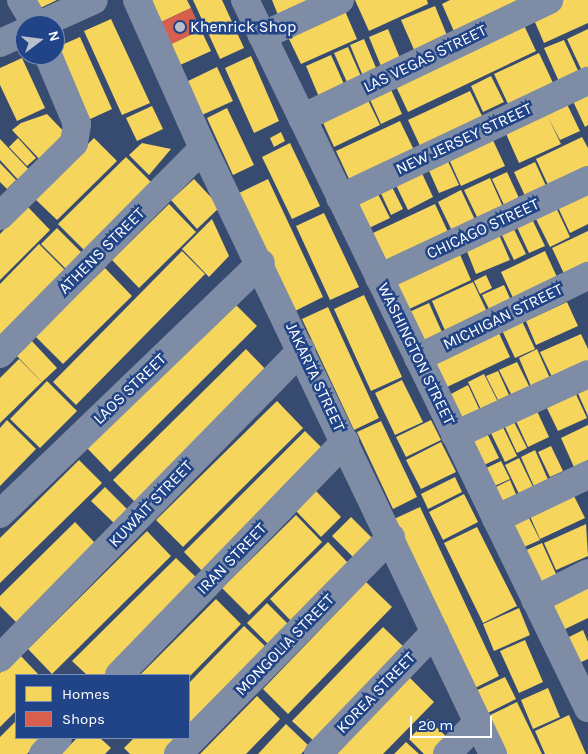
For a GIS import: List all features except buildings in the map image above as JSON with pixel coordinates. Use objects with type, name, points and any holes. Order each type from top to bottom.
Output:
[{"type":"street","points":[[21,0],[31,15]]},
{"type":"street","points":[[60,15],[94,0]]},
{"type":"street","name":"JAKARTA STREET","points":[[137,0],[203,148],[261,263],[493,754]]},
{"type":"street","name":"WASHINGTON STREET","points":[[245,0],[535,600],[580,671],[588,708]]},
{"type":"street","points":[[262,36],[340,0]]},
{"type":"street","name":"LAS VEGAS STREET","points":[[302,118],[549,0]]},
{"type":"street","points":[[0,43],[15,36]]},
{"type":"street","points":[[0,216],[74,143],[77,124],[52,65]]},
{"type":"street","name":"NEW JERSEY STREET","points":[[340,198],[588,81]]},
{"type":"street","name":"ATHENS STREET","points":[[0,354],[203,148]]},
{"type":"street","name":"CHICAGO STREET","points":[[379,278],[588,180]]},
{"type":"street","name":"LAOS STREET","points":[[0,514],[261,263]]},
{"type":"street","name":"MICHIGAN STREET","points":[[418,358],[588,276]]},
{"type":"street","name":"KUWAIT STREET","points":[[0,658],[302,350]]},
{"type":"street","points":[[455,435],[588,374]]},
{"type":"street","name":"IRAN STREET","points":[[120,674],[346,442]]},
{"type":"street","points":[[496,519],[588,476]]},
{"type":"street","name":"MONGOLIA STREET","points":[[178,754],[391,537]]},
{"type":"street","points":[[535,600],[588,573]]},
{"type":"street","name":"KOREA STREET","points":[[318,754],[435,632]]},
{"type":"street","points":[[447,754],[478,722]]},
{"type":"street","points":[[43,754],[57,739]]},
{"type":"place","name":"Khenrick Shop","points":[[180,27]]}]
